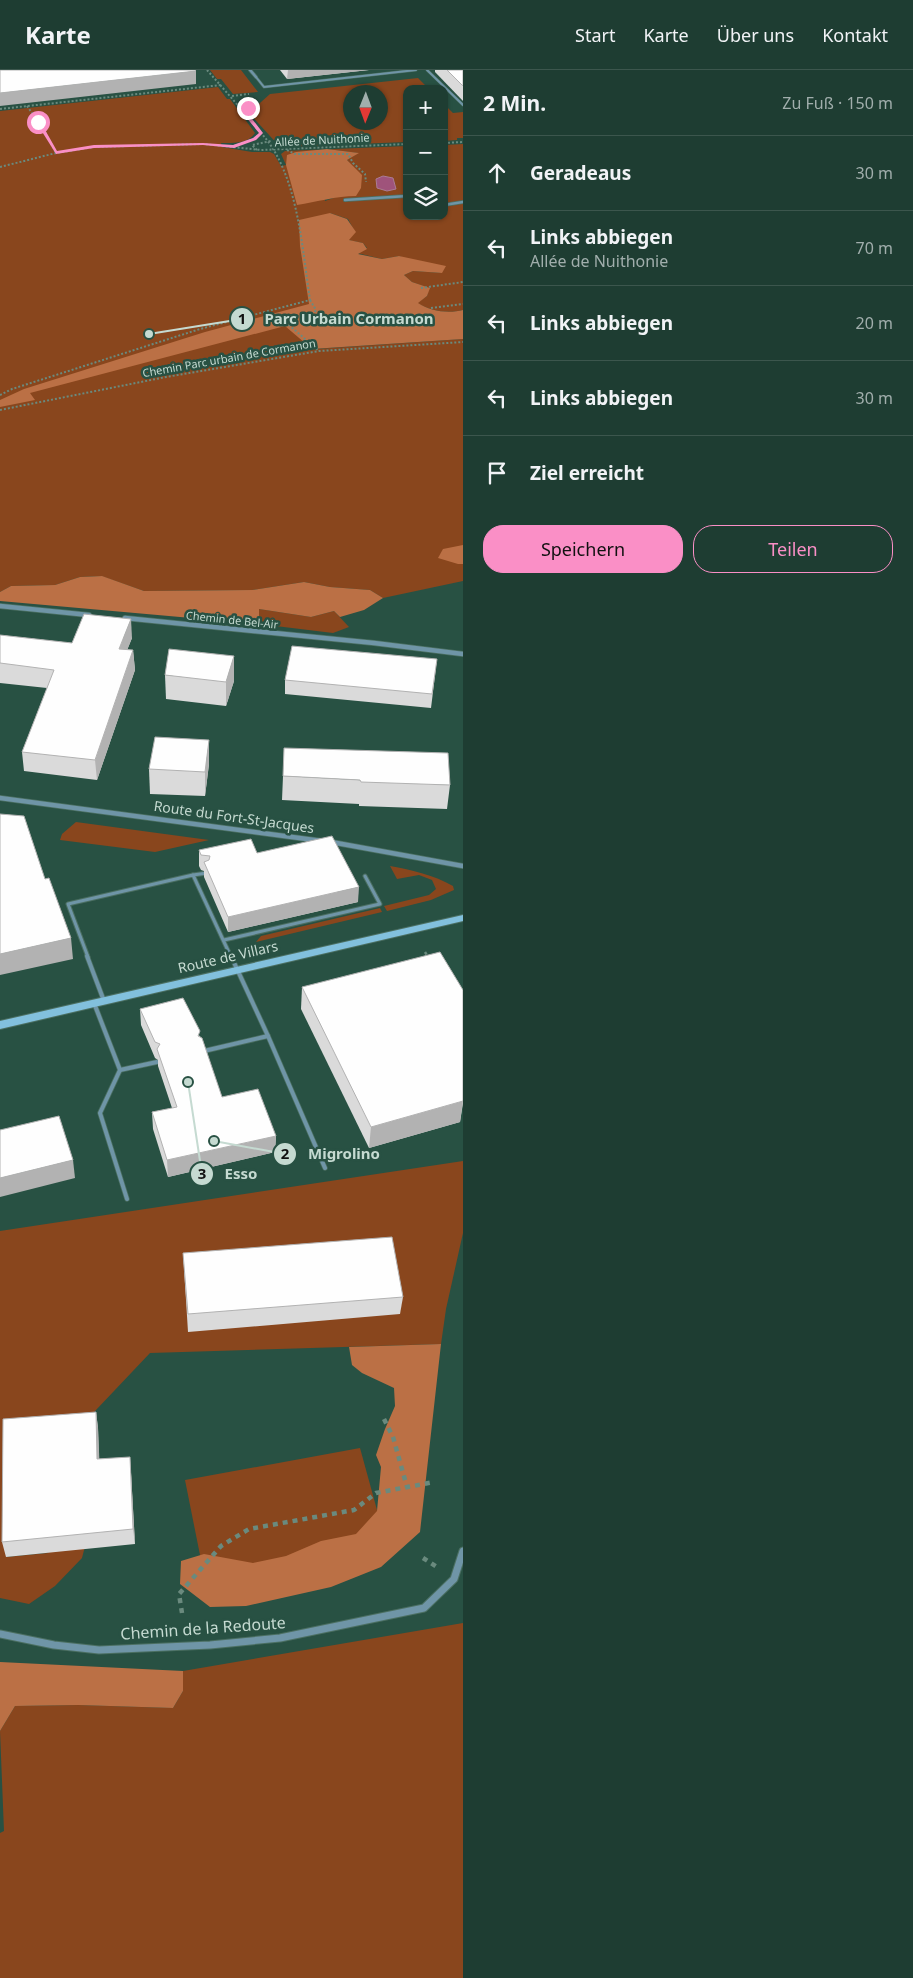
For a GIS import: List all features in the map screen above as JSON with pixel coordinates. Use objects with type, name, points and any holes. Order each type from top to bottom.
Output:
[{"type":"main road","name":"Route de Villars","points":[[0,1025],[463,918]]},
{"type":"street","points":[[250,70],[256,77]]},
{"type":"street","points":[[345,200],[403,196]]},
{"type":"street","points":[[448,204],[463,202]]},
{"type":"street","points":[[0,606],[94,615]]},
{"type":"street","name":"Chemin de Bel-Air","points":[[122,618],[463,654]]},
{"type":"street","name":"Route du Fort-St-Jacques","points":[[0,798],[350,845],[463,866]]},
{"type":"street","name":"Chemin de la Redoute","points":[[0,1634],[54,1645],[99,1650],[280,1638],[424,1608],[454,1579],[463,1551]]},
{"type":"lane","points":[[256,77],[264,87],[416,70]]},
{"type":"lane","points":[[426,70],[463,105]]},
{"type":"lane","points":[[128,1199],[100,1113],[120,1070],[68,904],[206,872]]},
{"type":"lane","points":[[193,875],[238,969],[325,1168]]},
{"type":"lane","points":[[224,940],[380,904],[365,876]]},
{"type":"lane","points":[[202,1052],[268,1036]]},
{"type":"lane","points":[[120,1070],[157,1062]]},
{"type":"path","points":[[207,70],[261,133],[271,141],[284,166],[310,300],[316,310],[314,313],[293,319],[289,325],[319,351]]},
{"type":"path","points":[[0,109],[221,85]]},
{"type":"path","points":[[243,111],[264,93],[264,87]]},
{"type":"path","points":[[27,106],[56,153]]},
{"type":"path","points":[[234,147],[254,139],[261,133]]},
{"type":"path","points":[[257,150],[252,145],[271,141]]},
{"type":"path","points":[[448,143],[463,142]]},
{"type":"path","name":"Allée de Nuithonie","points":[[1,168],[56,153],[94,147],[203,144],[275,150],[403,144]]},
{"type":"path","points":[[284,149],[295,154],[348,154],[353,163],[365,174],[366,183]]},
{"type":"path","points":[[421,288],[463,282]]},
{"type":"path","points":[[0,395],[12,389],[200,329],[310,300]]},
{"type":"path","points":[[431,308],[463,304]]},
{"type":"path","name":"Chemin Parc urbain de Cormanon","points":[[0,410],[166,377],[319,351],[463,342]]},
{"type":"path","points":[[425,952],[430,961]]},
{"type":"path","points":[[384,1419],[393,1437],[407,1487]]},
{"type":"path","points":[[182,1613],[179,1594],[221,1546],[249,1529],[354,1510],[376,1493],[434,1482]]},
{"type":"shaded area","points":[[210,70],[241,70],[258,92],[233,94],[221,79],[217,79]]},
{"type":"shaded area","points":[[418,78],[425,85],[403,85],[403,142],[280,147],[250,114],[270,94],[343,86],[343,130],[388,130],[388,85],[353,85]]},
{"type":"shaded area","points":[[218,87],[227,99],[230,99],[255,133],[244,141],[221,143],[222,147],[252,152],[270,152],[274,154],[281,166],[286,165],[281,154],[285,151],[316,150],[325,201],[339,196],[356,196],[352,166],[347,160],[358,153],[329,149],[403,146],[403,220],[448,220],[448,145],[463,144],[463,310],[440,311],[417,303],[427,296],[429,288],[412,282],[404,275],[413,271],[442,273],[399,256],[382,259],[357,253],[367,248],[363,243],[348,240],[355,232],[348,219],[330,213],[316,349],[463,339],[463,581],[383,598],[370,590],[330,587],[304,582],[252,590],[144,591],[101,576],[80,577],[55,585],[11,586],[0,592],[0,111]]},
{"type":"shaded area","points":[[448,108],[453,113],[463,112],[463,138],[457,138],[457,140],[448,141]]},
{"type":"shaded area","points":[[327,149],[359,153],[347,160],[362,175],[361,188],[356,196],[297,205],[286,165],[287,155],[296,152]]},
{"type":"shaded area","points":[[383,176],[393,178],[396,189],[387,191],[377,188],[376,179]]},
{"type":"shaded area","points":[[330,213],[347,219],[356,232],[349,240],[363,243],[367,249],[358,254],[382,259],[399,256],[446,266],[442,273],[413,271],[404,275],[412,282],[430,288],[427,296],[418,303],[439,311],[463,310],[463,339],[312,349],[285,326],[30,393],[35,400],[0,407],[0,400],[24,389],[205,332],[309,304],[300,246],[299,220]]},
{"type":"shaded area","points":[[463,545],[463,564],[438,558],[443,549]]},
{"type":"shaded area","points":[[102,576],[144,591],[252,590],[304,582],[330,587],[370,590],[383,598],[364,610],[340,617],[334,611],[311,617],[259,609],[259,624],[0,601],[0,592],[11,586],[55,585],[80,577]]},
{"type":"shaded area","points":[[259,609],[311,617],[334,611],[349,627],[333,633],[259,624]]},
{"type":"shaded area","points":[[76,822],[209,840],[155,852],[60,840],[62,834]]},
{"type":"shaded area","points":[[390,866],[431,876],[453,886],[454,890],[431,900],[387,911],[384,906],[429,895],[436,889],[432,880],[419,875],[397,879]]},
{"type":"shaded area","points":[[380,908],[382,912],[256,942],[261,936]]},
{"type":"shaded area","points":[[463,1161],[463,1233],[446,1309],[441,1344],[150,1353],[78,1429],[6,1557],[48,1553],[48,1527],[91,1523],[82,1558],[55,1586],[29,1604],[0,1598],[0,1231]]},
{"type":"shaded area","points":[[441,1344],[420,1532],[381,1567],[331,1587],[246,1606],[210,1607],[180,1584],[181,1561],[204,1554],[253,1563],[286,1556],[321,1541],[356,1534],[377,1511],[381,1467],[376,1455],[395,1406],[394,1388],[362,1373],[352,1365],[349,1347]]},
{"type":"shaded area","points":[[360,1448],[385,1539],[204,1575],[185,1480]]},
{"type":"shaded area","points":[[463,1623],[463,1978],[0,1978],[0,1833],[4,1831],[0,1731],[15,1706],[78,1705],[173,1708],[183,1691],[183,1671]]},
{"type":"shaded area","points":[[0,1662],[183,1671],[183,1691],[173,1708],[78,1705],[15,1706],[0,1731]]},
{"type":"building","points":[[0,70],[195,70],[196,71],[0,93]]},
{"type":"building","points":[[447,70],[463,70],[463,86]]},
{"type":"building","points":[[84,614],[131,619],[119,649],[133,650],[95,760],[22,752],[54,670],[0,663],[0,635],[72,643]]},
{"type":"building","points":[[292,646],[437,659],[432,694],[285,680]]},
{"type":"building","points":[[169,649],[234,656],[226,682],[165,675]]},
{"type":"building","points":[[155,737],[209,740],[205,772],[149,769]]},
{"type":"building","points":[[284,748],[448,753],[450,785],[361,782],[360,780],[283,776]]},
{"type":"building","points":[[0,814],[24,816],[45,879],[49,878],[71,938],[0,954]]},
{"type":"building","points":[[332,836],[359,887],[228,917],[204,862],[209,860],[210,856],[201,855],[199,850],[251,839],[257,853]]},
{"type":"building","points":[[440,952],[463,990],[463,1101],[371,1127],[302,987]]},
{"type":"building","points":[[183,998],[200,1031],[198,1036],[202,1038],[222,1097],[258,1089],[276,1136],[167,1160],[152,1112],[177,1107],[157,1049],[160,1044],[155,1042],[140,1009]]},
{"type":"building","points":[[59,1116],[73,1160],[0,1178],[0,1130]]},
{"type":"building","points":[[392,1237],[403,1297],[188,1314],[183,1253]]},
{"type":"building","points":[[96,1412],[97,1459],[130,1457],[133,1529],[2,1542],[3,1419]]},
{"type":"place","name":"Parc Urbain Cormanon","points":[[149,334]]},
{"type":"place","name":"Esso","points":[[188,1082]]},
{"type":"place","name":"Migrolino","points":[[214,1141]]},
{"type":"route","points":[[38,122],[56,153],[94,147],[203,144],[234,147],[254,139],[261,133],[243,111],[248,108]]}]
